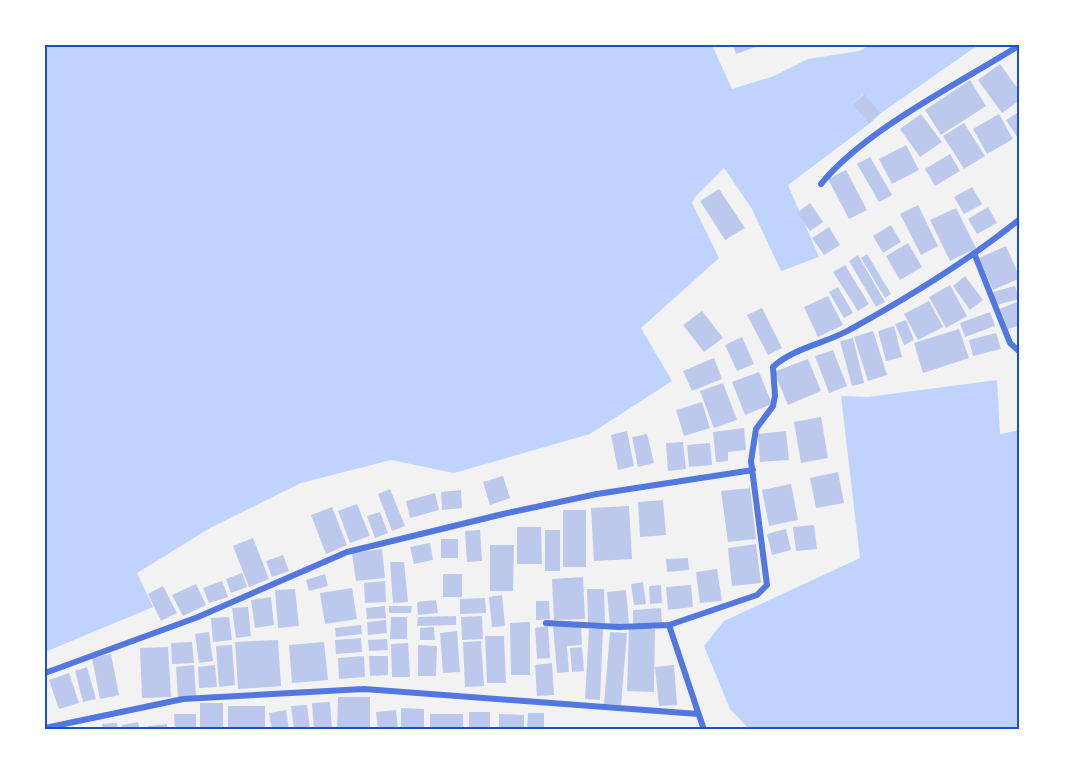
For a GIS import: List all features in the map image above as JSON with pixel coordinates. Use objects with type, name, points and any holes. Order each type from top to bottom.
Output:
[{"type":"street","points":[[821,184],[843,161],[879,133],[1020,45]]},
{"type":"street","points":[[546,623],[619,627],[669,625],[757,595],[767,585],[753,470],[752,440],[756,429],[773,406],[775,396],[771,370],[776,364],[851,329],[974,253],[1020,219]]},
{"type":"street","points":[[974,253],[1010,343],[1020,352]]},
{"type":"street","points":[[45,673],[174,625],[347,552],[552,503],[639,487],[722,477],[753,470]]},
{"type":"street","points":[[669,625],[704,730]]},
{"type":"street","points":[[45,728],[183,699],[364,689],[698,714]]},
{"type":"water","points":[[45,45],[712,45],[732,89],[774,76],[808,59],[859,51],[871,45],[978,45],[881,113],[863,94],[852,105],[869,124],[788,185],[819,257],[781,271],[752,209],[724,168],[695,197],[692,203],[719,258],[641,328],[672,381],[590,434],[454,473],[391,460],[301,483],[210,528],[137,573],[153,607],[45,652]]},
{"type":"water","points":[[997,380],[1000,434],[1020,430],[1020,730],[750,730],[730,709],[704,646],[724,621],[860,558],[841,396],[868,397]]},
{"type":"building","points":[[733,45],[761,45],[736,54]]},
{"type":"building","points":[[1000,64],[1020,92],[1020,100],[1002,113],[978,80]]},
{"type":"building","points":[[970,80],[986,106],[941,135],[925,110]]},
{"type":"building","points":[[864,94],[881,113],[869,124],[852,105]]},
{"type":"building","points":[[1020,111],[1020,141],[1006,120]]},
{"type":"building","points":[[921,114],[942,142],[920,157],[900,129]]},
{"type":"building","points":[[999,114],[1013,139],[987,154],[973,129]]},
{"type":"building","points":[[964,123],[985,156],[964,169],[943,136]]},
{"type":"building","points":[[906,145],[919,170],[892,184],[879,159]]},
{"type":"building","points":[[950,154],[960,171],[935,186],[925,169]]},
{"type":"building","points":[[870,157],[892,195],[879,202],[857,164]]},
{"type":"building","points":[[846,170],[867,210],[849,219],[828,179]]},
{"type":"building","points":[[972,187],[982,204],[964,214],[954,197]]},
{"type":"building","points":[[719,189],[745,228],[725,240],[700,201]]},
{"type":"building","points":[[810,203],[823,222],[810,231],[797,213]]},
{"type":"building","points":[[918,205],[938,246],[921,255],[900,214]]},
{"type":"building","points":[[988,207],[997,223],[977,234],[968,219]]},
{"type":"building","points":[[956,208],[976,248],[950,261],[930,220]]},
{"type":"building","points":[[891,225],[901,242],[883,253],[873,236]]},
{"type":"building","points":[[829,227],[840,245],[824,255],[812,238]]},
{"type":"building","points":[[908,243],[922,267],[900,280],[886,256]]},
{"type":"building","points":[[1006,246],[1020,278],[993,290],[979,258]]},
{"type":"building","points":[[867,254],[891,294],[885,298],[861,258]]},
{"type":"building","points":[[858,255],[885,302],[876,307],[849,261]]},
{"type":"building","points":[[845,265],[869,304],[858,311],[833,272]]},
{"type":"building","points":[[965,276],[983,300],[970,310],[953,286]]},
{"type":"building","points":[[950,285],[967,316],[946,328],[929,297]]},
{"type":"building","points":[[1015,286],[1019,299],[996,305],[993,292]]},
{"type":"building","points":[[838,287],[853,313],[844,318],[829,292]]},
{"type":"building","points":[[828,296],[843,325],[818,337],[804,307]]},
{"type":"building","points":[[929,301],[943,327],[918,340],[904,314]]},
{"type":"building","points":[[1019,301],[1020,325],[1008,329],[1000,309]]},
{"type":"building","points":[[762,308],[782,348],[768,355],[747,315]]},
{"type":"building","points":[[702,311],[723,338],[704,352],[683,325]]},
{"type":"building","points":[[990,312],[995,326],[965,337],[960,323]]},
{"type":"building","points":[[906,320],[914,340],[904,345],[895,324]]},
{"type":"building","points":[[894,326],[902,357],[886,361],[878,331]]},
{"type":"building","points":[[959,329],[969,358],[923,373],[914,343]]},
{"type":"building","points":[[873,331],[887,375],[868,381],[854,337]]},
{"type":"building","points":[[996,333],[1001,349],[973,356],[969,340]]},
{"type":"building","points":[[742,337],[754,364],[737,371],[725,345]]},
{"type":"building","points":[[853,338],[864,383],[852,386],[840,341]]},
{"type":"building","points":[[833,350],[847,386],[829,393],[815,356]]},
{"type":"building","points":[[714,358],[722,379],[692,391],[683,371]]},
{"type":"building","points":[[808,359],[821,391],[788,405],[774,372]]},
{"type":"building","points":[[759,372],[772,404],[745,415],[732,382]]},
{"type":"building","points":[[723,383],[737,420],[714,428],[700,391]]},
{"type":"building","points":[[702,402],[710,428],[684,436],[676,410]]},
{"type":"building","points":[[821,417],[828,458],[801,463],[794,422]]},
{"type":"building","points":[[744,428],[746,450],[728,452],[728,461],[716,462],[713,432]]},
{"type":"building","points":[[627,431],[634,466],[618,470],[611,435]]},
{"type":"building","points":[[786,431],[789,460],[760,462],[758,434]]},
{"type":"building","points":[[647,434],[654,463],[638,467],[632,437]]},
{"type":"building","points":[[683,442],[686,469],[668,471],[666,443]]},
{"type":"building","points":[[710,443],[712,465],[689,467],[687,445]]},
{"type":"building","points":[[838,472],[844,503],[816,508],[810,478]]},
{"type":"building","points":[[503,476],[510,498],[490,505],[483,482]]},
{"type":"building","points":[[791,484],[798,520],[769,526],[762,490]]},
{"type":"building","points":[[750,488],[756,539],[728,542],[721,491]]},
{"type":"building","points":[[390,489],[405,526],[392,531],[378,494]]},
{"type":"building","points":[[461,490],[462,508],[442,510],[441,492]]},
{"type":"building","points":[[435,493],[439,510],[410,518],[406,501]]},
{"type":"building","points":[[663,500],[666,535],[640,537],[638,502]]},
{"type":"building","points":[[357,504],[370,536],[350,543],[338,511]]},
{"type":"building","points":[[629,506],[632,559],[594,561],[591,508]]},
{"type":"building","points":[[332,507],[347,545],[326,554],[311,515]]},
{"type":"building","points":[[563,510],[586,510],[586,567],[563,567]]},
{"type":"building","points":[[380,512],[388,533],[375,538],[367,516]]},
{"type":"building","points":[[814,525],[817,549],[796,551],[793,527]]},
{"type":"building","points":[[517,527],[541,527],[542,564],[517,564]]},
{"type":"building","points":[[786,529],[791,550],[772,555],[767,534]]},
{"type":"building","points":[[480,530],[482,561],[467,562],[465,531]]},
{"type":"building","points":[[545,530],[560,530],[560,571],[545,571]]},
{"type":"building","points":[[253,538],[269,579],[249,587],[233,546]]},
{"type":"building","points":[[441,539],[458,539],[458,558],[441,558]]},
{"type":"building","points":[[430,543],[433,560],[414,564],[410,547]]},
{"type":"building","points":[[756,544],[761,583],[732,586],[728,548]]},
{"type":"building","points":[[490,545],[514,545],[513,591],[490,591]]},
{"type":"building","points":[[382,549],[385,578],[356,581],[352,553]]},
{"type":"building","points":[[283,555],[289,571],[272,577],[266,561]]},
{"type":"building","points":[[688,558],[689,570],[667,572],[666,559]]},
{"type":"building","points":[[390,562],[404,562],[408,602],[393,603]]},
{"type":"building","points":[[717,569],[722,601],[700,603],[696,572]]},
{"type":"building","points":[[242,573],[247,587],[231,593],[226,579]]},
{"type":"building","points":[[325,574],[328,586],[309,591],[306,580]]},
{"type":"building","points":[[443,574],[462,574],[462,597],[443,597]]},
{"type":"building","points":[[583,577],[585,619],[554,620],[552,579]]},
{"type":"building","points":[[222,581],[228,597],[209,603],[203,588]]},
{"type":"building","points":[[385,581],[386,602],[365,603],[364,583]]},
{"type":"building","points":[[643,582],[646,604],[634,605],[631,584]]},
{"type":"building","points":[[196,584],[206,605],[183,616],[172,595]]},
{"type":"building","points":[[661,585],[662,603],[650,604],[649,586]]},
{"type":"building","points":[[691,585],[693,607],[668,610],[666,587]]},
{"type":"building","points":[[163,586],[177,613],[161,621],[148,594]]},
{"type":"building","points":[[352,588],[357,619],[325,624],[320,593]]},
{"type":"building","points":[[295,589],[299,626],[278,628],[275,590]]},
{"type":"building","points":[[587,589],[604,589],[605,625],[588,625]]},
{"type":"building","points":[[626,590],[629,624],[610,626],[607,592]]},
{"type":"building","points":[[502,595],[505,626],[492,627],[489,597]]},
{"type":"building","points":[[271,597],[274,625],[255,628],[251,600]]},
{"type":"building","points":[[485,598],[486,613],[460,614],[460,599]]},
{"type":"building","points":[[436,600],[438,613],[418,615],[417,602]]},
{"type":"building","points":[[536,601],[549,601],[550,619],[536,620]]},
{"type":"building","points":[[385,606],[386,618],[367,619],[366,608]]},
{"type":"building","points":[[389,606],[412,606],[411,613],[389,613]]},
{"type":"building","points":[[248,607],[251,636],[236,638],[232,608]]},
{"type":"building","points":[[661,608],[662,623],[633,625],[633,610]]},
{"type":"building","points":[[456,616],[456,625],[417,626],[418,617]]},
{"type":"building","points":[[482,616],[483,639],[462,640],[461,617]]},
{"type":"building","points":[[229,617],[232,640],[213,642],[211,618]]},
{"type":"building","points":[[391,617],[407,617],[407,639],[390,639]]},
{"type":"building","points":[[386,620],[387,633],[368,635],[367,622]]},
{"type":"building","points":[[530,622],[530,675],[511,675],[510,623]]},
{"type":"building","points":[[581,623],[582,645],[567,646],[569,672],[557,673],[553,625]]},
{"type":"building","points":[[361,625],[362,634],[336,637],[335,628]]},
{"type":"building","points":[[548,626],[550,658],[537,659],[535,628]]},
{"type":"building","points":[[434,627],[435,640],[420,640],[420,628]]},
{"type":"building","points":[[629,628],[655,629],[654,692],[627,691]]},
{"type":"building","points":[[589,629],[603,629],[600,700],[585,699]]},
{"type":"building","points":[[457,631],[460,672],[443,673],[440,633]]},
{"type":"building","points":[[209,632],[213,661],[199,663],[195,634]]},
{"type":"building","points":[[610,632],[627,633],[621,705],[604,704]]},
{"type":"building","points":[[485,636],[504,636],[506,683],[487,683]]},
{"type":"building","points":[[361,638],[362,652],[336,654],[335,640]]},
{"type":"building","points":[[387,639],[388,650],[369,651],[368,640]]},
{"type":"building","points":[[278,640],[281,686],[238,689],[235,642]]},
{"type":"building","points":[[481,641],[484,686],[465,687],[463,642]]},
{"type":"building","points":[[192,642],[194,663],[172,664],[171,643]]},
{"type":"building","points":[[324,642],[328,680],[292,683],[289,645]]},
{"type":"building","points":[[408,643],[410,677],[392,677],[391,644]]},
{"type":"building","points":[[232,645],[235,685],[219,687],[216,646]]},
{"type":"building","points":[[418,645],[437,646],[436,676],[418,676]]},
{"type":"building","points":[[168,647],[171,697],[142,698],[140,648]]},
{"type":"building","points":[[582,647],[584,671],[572,672],[570,648]]},
{"type":"building","points":[[111,654],[119,695],[100,699],[92,658]]},
{"type":"building","points":[[364,656],[365,677],[339,679],[338,658]]},
{"type":"building","points":[[369,656],[388,656],[388,675],[370,676]]},
{"type":"building","points":[[552,663],[554,695],[537,696],[535,665]]},
{"type":"building","points":[[194,665],[196,696],[178,698],[176,667]]},
{"type":"building","points":[[215,665],[217,687],[199,688],[198,667]]},
{"type":"building","points":[[674,665],[677,705],[659,706],[655,667]]},
{"type":"building","points":[[87,667],[96,699],[83,702],[75,671]]},
{"type":"building","points":[[69,673],[79,703],[59,709],[49,680]]},
{"type":"building","points":[[338,697],[370,697],[370,730],[337,730]]},
{"type":"building","points":[[330,702],[332,730],[314,730],[312,703]]},
{"type":"building","points":[[200,703],[223,703],[223,730],[200,730]]},
{"type":"building","points":[[307,705],[310,730],[294,730],[291,706]]},
{"type":"building","points":[[228,706],[265,706],[265,730],[228,730]]},
{"type":"building","points":[[401,708],[424,709],[424,729],[401,729]]},
{"type":"building","points":[[286,710],[289,730],[272,730],[269,713]]},
{"type":"building","points":[[396,710],[398,730],[378,730],[376,712]]},
{"type":"building","points":[[469,712],[490,712],[490,730],[469,730]]},
{"type":"building","points":[[528,713],[544,713],[544,730],[527,730]]},
{"type":"building","points":[[174,714],[196,714],[196,730],[175,730]]},
{"type":"building","points":[[430,714],[463,714],[463,730],[430,730]]},
{"type":"building","points":[[499,714],[524,715],[524,730],[499,730]]},
{"type":"building","points":[[138,722],[140,730],[123,730],[122,725]]},
{"type":"building","points":[[117,723],[118,730],[103,730],[102,724]]},
{"type":"building","points":[[167,724],[167,730],[148,730],[148,726]]}]
